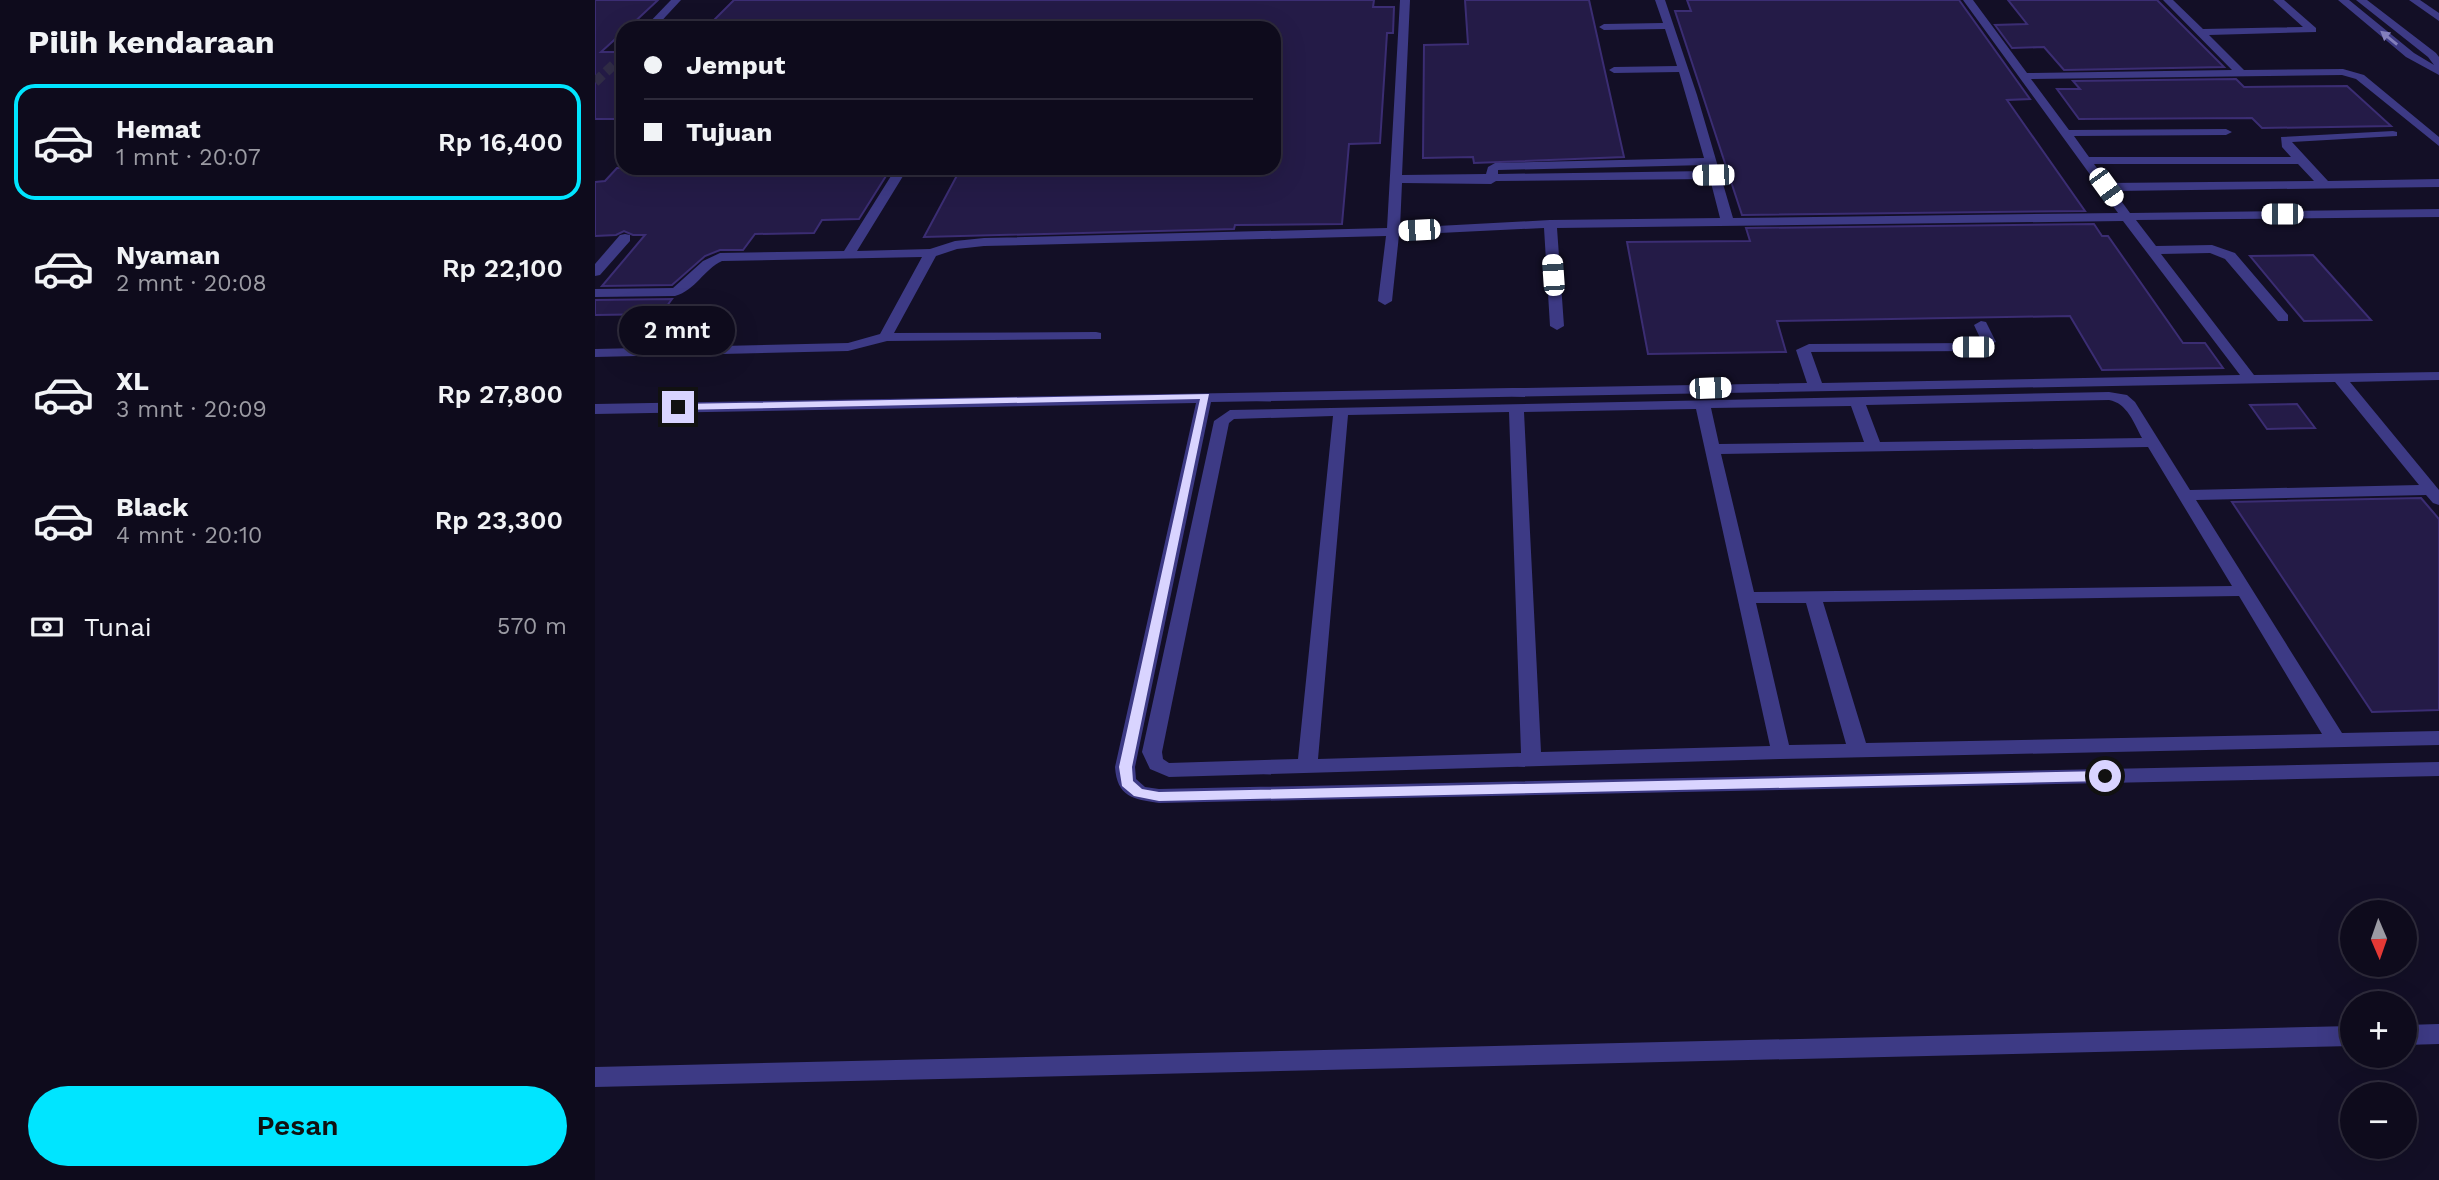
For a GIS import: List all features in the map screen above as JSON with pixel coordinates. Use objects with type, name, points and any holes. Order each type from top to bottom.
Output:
[{"type":"lane","points":[[656,21],[676,0]]},
{"type":"lane","points":[[1385,301],[1393,232],[1405,0]]},
{"type":"lane","points":[[1660,0],[1728,223]]},
{"type":"lane","points":[[1968,0],[2151,250],[2250,379]]},
{"type":"lane","points":[[2168,0],[2241,73]]},
{"type":"lane","points":[[2200,32],[2312,30],[2278,0]]},
{"type":"lane","points":[[2343,0],[2410,55],[2439,72]]},
{"type":"lane","points":[[2361,0],[2432,55],[2439,64]]},
{"type":"lane","points":[[2414,0],[2439,18]]},
{"type":"lane","points":[[1604,27],[1668,26]]},
{"type":"lane","points":[[1614,70],[1682,69]]},
{"type":"lane","points":[[2024,76],[2343,72],[2355,75],[2439,143]]},
{"type":"lane","points":[[2066,133],[2226,132]]},
{"type":"lane","points":[[2325,185],[2288,146],[2285,139],[2393,134]]},
{"type":"lane","points":[[1491,180],[1495,167],[1710,160]]},
{"type":"lane","points":[[2086,161],[2301,160]]},
{"type":"lane","points":[[850,252],[898,175]]},
{"type":"lane","points":[[1396,179],[1491,180],[1713,175]]},
{"type":"lane","points":[[2106,187],[2439,183]]},
{"type":"lane","points":[[595,293],[675,292],[684,289],[709,262],[720,257],[850,252],[931,253],[955,245],[983,242],[1393,232],[1550,224],[2439,213]]},
{"type":"lane","points":[[1550,224],[1557,326]]},
{"type":"lane","points":[[595,272],[625,238]]},
{"type":"lane","points":[[2151,250],[2212,249],[2230,256],[2283,318]]},
{"type":"lane","points":[[885,337],[931,253]]},
{"type":"lane","points":[[1815,385],[1803,350],[1973,347],[1989,342],[1981,325]]},
{"type":"lane","points":[[595,353],[848,347],[885,337],[1096,336]]},
{"type":"lane","points":[[595,409],[1815,385],[2439,376]]},
{"type":"lane","points":[[2339,378],[2435,495]]},
{"type":"lane","points":[[1205,396],[1125,767],[1126,782],[1139,793],[1159,796],[2439,769]]},
{"type":"lane","points":[[2336,740],[2154,442],[2130,405],[2116,397],[1702,403],[1230,415],[1221,421],[1152,752],[1153,761],[1159,767],[1169,770],[1781,752],[2439,738]]},
{"type":"lane","points":[[1857,400],[1874,447]]},
{"type":"lane","points":[[1702,403],[1781,752]]},
{"type":"lane","points":[[1516,407],[1531,759]]},
{"type":"lane","points":[[1307,766],[1341,411]]},
{"type":"lane","points":[[1712,449],[2154,442]]},
{"type":"lane","points":[[2186,495],[2435,495]]},
{"type":"lane","points":[[1748,598],[2245,591]]},
{"type":"lane","points":[[1813,597],[1859,751]]},
{"type":"lane","points":[[2417,1035],[2439,1034]]},
{"type":"lane","points":[[595,1077],[2340,1036]]},
{"type":"building","points":[[595,0],[658,0],[636,21],[616,21],[616,38],[601,52],[616,52],[616,119],[595,119]]},
{"type":"building","points":[[734,0],[1374,0],[1373,7],[1394,7],[1393,33],[1387,33],[1380,143],[1349,144],[1342,224],[1235,225],[1234,229],[924,237],[957,175],[1281,175],[1281,21],[713,21]]},
{"type":"building","points":[[1465,0],[1589,0],[1624,157],[1474,163],[1473,157],[1423,158],[1424,45],[1468,44]]},
{"type":"building","points":[[1687,0],[1959,0],[2030,99],[2007,100],[2085,211],[1742,215],[1675,11],[1691,11]]},
{"type":"building","points":[[2008,0],[2157,0],[2224,67],[2064,70],[2044,47],[2012,48],[1995,25],[2027,24]]},
{"type":"building","points":[[2236,79],[2244,87],[2347,86],[2391,126],[2262,128],[2252,118],[2079,119],[2057,89],[2080,89],[2073,81]]},
{"type":"building","points":[[616,169],[616,175],[887,175],[859,219],[822,220],[814,233],[755,234],[743,250],[720,250],[705,256],[672,285],[602,286],[645,235],[633,235],[624,231],[616,235],[595,236],[595,182],[605,181]]},
{"type":"building","points":[[2094,224],[2102,236],[2108,236],[2183,343],[2205,343],[2223,368],[2102,370],[2070,316],[1777,321],[1786,352],[1648,354],[1627,242],[1750,241],[1746,228]]},
{"type":"building","points":[[2313,255],[2371,320],[2304,321],[2250,256]]},
{"type":"building","points":[[672,299],[661,314],[595,315],[595,300]]},
{"type":"building","points":[[2297,404],[2315,428],[2267,429],[2250,405]]},
{"type":"building","points":[[2421,498],[2439,519],[2439,710],[2372,712],[2232,502]]},
{"type":"tunnel","points":[[595,82],[616,63]]},
{"type":"route","points":[[678,407],[1205,396],[1125,767],[1126,782],[1132,790],[1139,793],[1159,796],[2105,776]]}]
